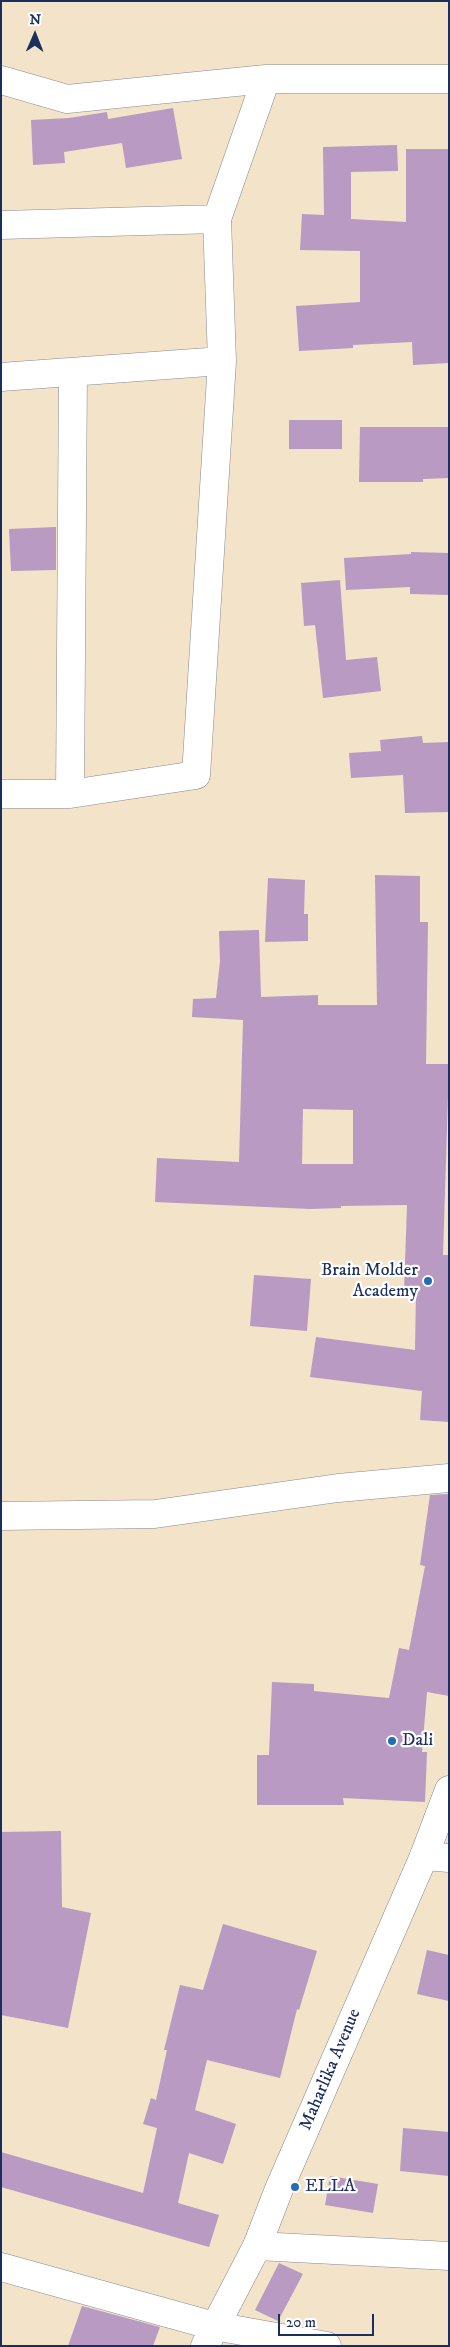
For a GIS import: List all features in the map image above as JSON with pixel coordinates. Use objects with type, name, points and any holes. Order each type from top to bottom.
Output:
[{"type":"street","points":[[1,80],[68,100],[266,79],[449,79]]},
{"type":"street","points":[[1,794],[70,794],[196,775],[222,361],[217,219],[266,79]]},
{"type":"street","points":[[1,225],[217,219]]},
{"type":"street","points":[[1,377],[222,361]]},
{"type":"street","points":[[70,794],[73,373]]},
{"type":"street","points":[[1,1516],[155,1514],[338,1488],[449,1478]]},
{"type":"street","name":"Maharlika Avenue","points":[[209,2336],[257,2246],[279,2189],[436,1857],[449,1790]]},
{"type":"street","points":[[257,2246],[449,2256]]},
{"type":"street","points":[[1,2267],[209,2336],[327,2346]]},
{"type":"building","points":[[173,108],[182,159],[126,168],[122,143],[64,152],[65,163],[33,165],[31,120],[69,118],[107,112],[108,119]]},
{"type":"building","points":[[397,145],[398,171],[351,172],[351,219],[406,222],[406,149],[449,149],[449,363],[413,365],[412,342],[353,345],[353,348],[299,351],[296,306],[360,302],[360,251],[300,250],[302,214],[324,215],[323,147]]},
{"type":"building","points":[[289,420],[342,420],[342,449],[289,449]]},
{"type":"building","points":[[360,427],[449,427],[449,478],[423,479],[423,482],[359,482]]},
{"type":"building","points":[[56,527],[56,570],[11,571],[9,529]]},
{"type":"building","points":[[411,552],[449,553],[449,595],[410,594],[410,587],[346,590],[344,558],[411,554]]},
{"type":"building","points":[[340,580],[346,660],[377,657],[381,691],[323,698],[315,625],[304,626],[301,583]]},
{"type":"building","points":[[422,736],[423,743],[449,742],[449,812],[405,813],[403,775],[351,778],[349,753],[381,751],[380,740]]},
{"type":"building","points":[[375,875],[420,876],[420,922],[428,922],[426,1064],[449,1064],[443,1255],[449,1255],[449,1422],[420,1420],[422,1391],[310,1377],[316,1337],[415,1350],[416,1292],[404,1292],[407,1205],[341,1206],[341,1208],[310,1209],[155,1202],[157,1158],[239,1162],[243,1020],[192,1017],[193,999],[216,998],[220,961],[219,931],[259,930],[261,997],[318,995],[318,1005],[377,1005]],"holes":[[[303,1109],[353,1110],[353,1164],[302,1164]]]},
{"type":"building","points":[[268,878],[305,880],[304,914],[308,914],[308,941],[265,942]]},
{"type":"building","points":[[254,1275],[311,1279],[307,1331],[250,1326]]},
{"type":"building","points":[[449,1494],[449,1696],[427,1692],[422,1752],[427,1752],[425,1802],[343,1798],[344,1805],[257,1805],[257,1755],[269,1755],[272,1682],[314,1684],[314,1691],[389,1698],[399,1648],[409,1650],[425,1566],[420,1565],[430,1495]]},
{"type":"building","points":[[61,1831],[62,1907],[91,1913],[68,2028],[1,2015],[1,1832]]},
{"type":"building","points":[[223,1924],[317,1951],[299,2010],[297,2009],[280,2078],[207,2060],[195,2110],[236,2124],[223,2164],[189,2153],[178,2203],[219,2215],[209,2247],[1,2187],[1,2152],[143,2193],[157,2128],[143,2124],[151,2098],[156,2100],[167,2050],[164,2050],[180,1985],[203,1990]]},
{"type":"building","points":[[427,1950],[449,1955],[449,2001],[417,1994]]},
{"type":"building","points":[[403,2128],[449,2132],[449,2176],[400,2171]]},
{"type":"building","points":[[330,2176],[378,2184],[373,2213],[325,2205]]},
{"type":"building","points":[[279,2263],[303,2274],[278,2321],[255,2310]]},
{"type":"building","points":[[82,2306],[160,2327],[153,2346],[68,2346]]},
{"type":"place","name":"Brain Molder Academy","points":[[428,1281]]},
{"type":"place","name":"Dali","points":[[392,1741]]},
{"type":"place","name":"ELLA","points":[[295,2187]]}]
